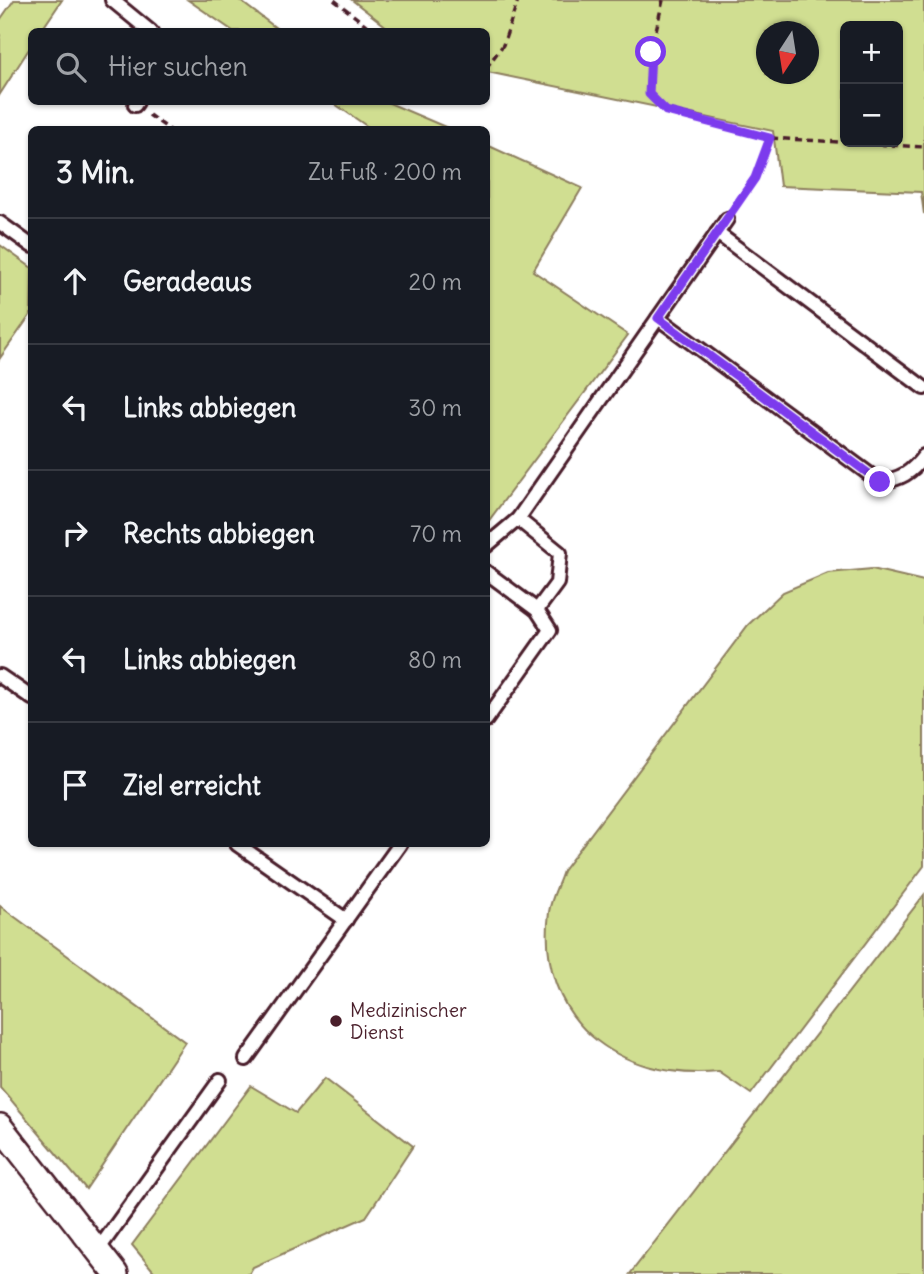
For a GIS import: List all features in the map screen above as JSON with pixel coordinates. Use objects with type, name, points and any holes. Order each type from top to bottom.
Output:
[{"type":"street","points":[[0,1126],[116,1274]]},
{"type":"lane","points":[[112,0],[146,28]]},
{"type":"lane","points":[[490,543],[518,519],[727,219]]},
{"type":"lane","points":[[0,223],[28,243]]},
{"type":"lane","points":[[716,233],[924,388]]},
{"type":"lane","points":[[658,318],[880,482],[898,479],[915,467],[924,456]]},
{"type":"lane","points":[[518,519],[560,553],[557,583],[537,610]]},
{"type":"lane","points":[[490,575],[537,610],[550,630],[490,714]]},
{"type":"lane","points":[[0,676],[28,695]]},
{"type":"lane","points":[[241,847],[346,920]]},
{"type":"lane","points":[[246,1059],[398,847]]},
{"type":"lane","points":[[97,1250],[220,1080]]},
{"type":"path","points":[[334,0],[370,28]]},
{"type":"path","points":[[490,63],[503,45],[518,0]]},
{"type":"path","points":[[663,0],[651,52],[649,94],[666,111],[770,138],[924,147]]},
{"type":"path","points":[[139,105],[165,126]]},
{"type":"path","points":[[727,219],[755,178],[770,138]]},
{"type":"green space","points":[[14,0],[62,0],[43,28],[28,28],[28,51],[0,94],[0,20]]},
{"type":"green space","points":[[188,0],[239,0],[276,28],[229,28]]},
{"type":"green space","points":[[352,0],[924,0],[924,214],[921,192],[780,186],[773,131],[490,73],[490,28],[388,28]]},
{"type":"green space","points":[[336,105],[394,105],[443,126],[367,126]]},
{"type":"green space","points":[[490,146],[582,188],[533,271],[628,335],[490,519]]},
{"type":"green space","points":[[0,245],[28,265],[28,318],[0,358]]},
{"type":"green space","points":[[872,569],[924,581],[924,866],[751,1094],[719,1072],[682,1072],[648,1066],[617,1054],[591,1036],[570,1012],[556,984],[548,950],[549,912],[563,871],[748,625],[783,592],[828,573]]},
{"type":"green space","points":[[924,895],[924,1274],[630,1274]]},
{"type":"green space","points":[[0,906],[185,1042],[86,1189],[0,1087]]},
{"type":"green space","points":[[325,1078],[413,1146],[366,1217],[253,1267],[249,1274],[156,1274],[132,1245],[251,1086],[296,1113]]},
{"type":"place","name":"Medizinischer Dienst","points":[[336,1021]]},
{"type":"route","points":[[651,52],[649,94],[666,111],[770,138],[755,178],[658,318],[880,482]]}]
